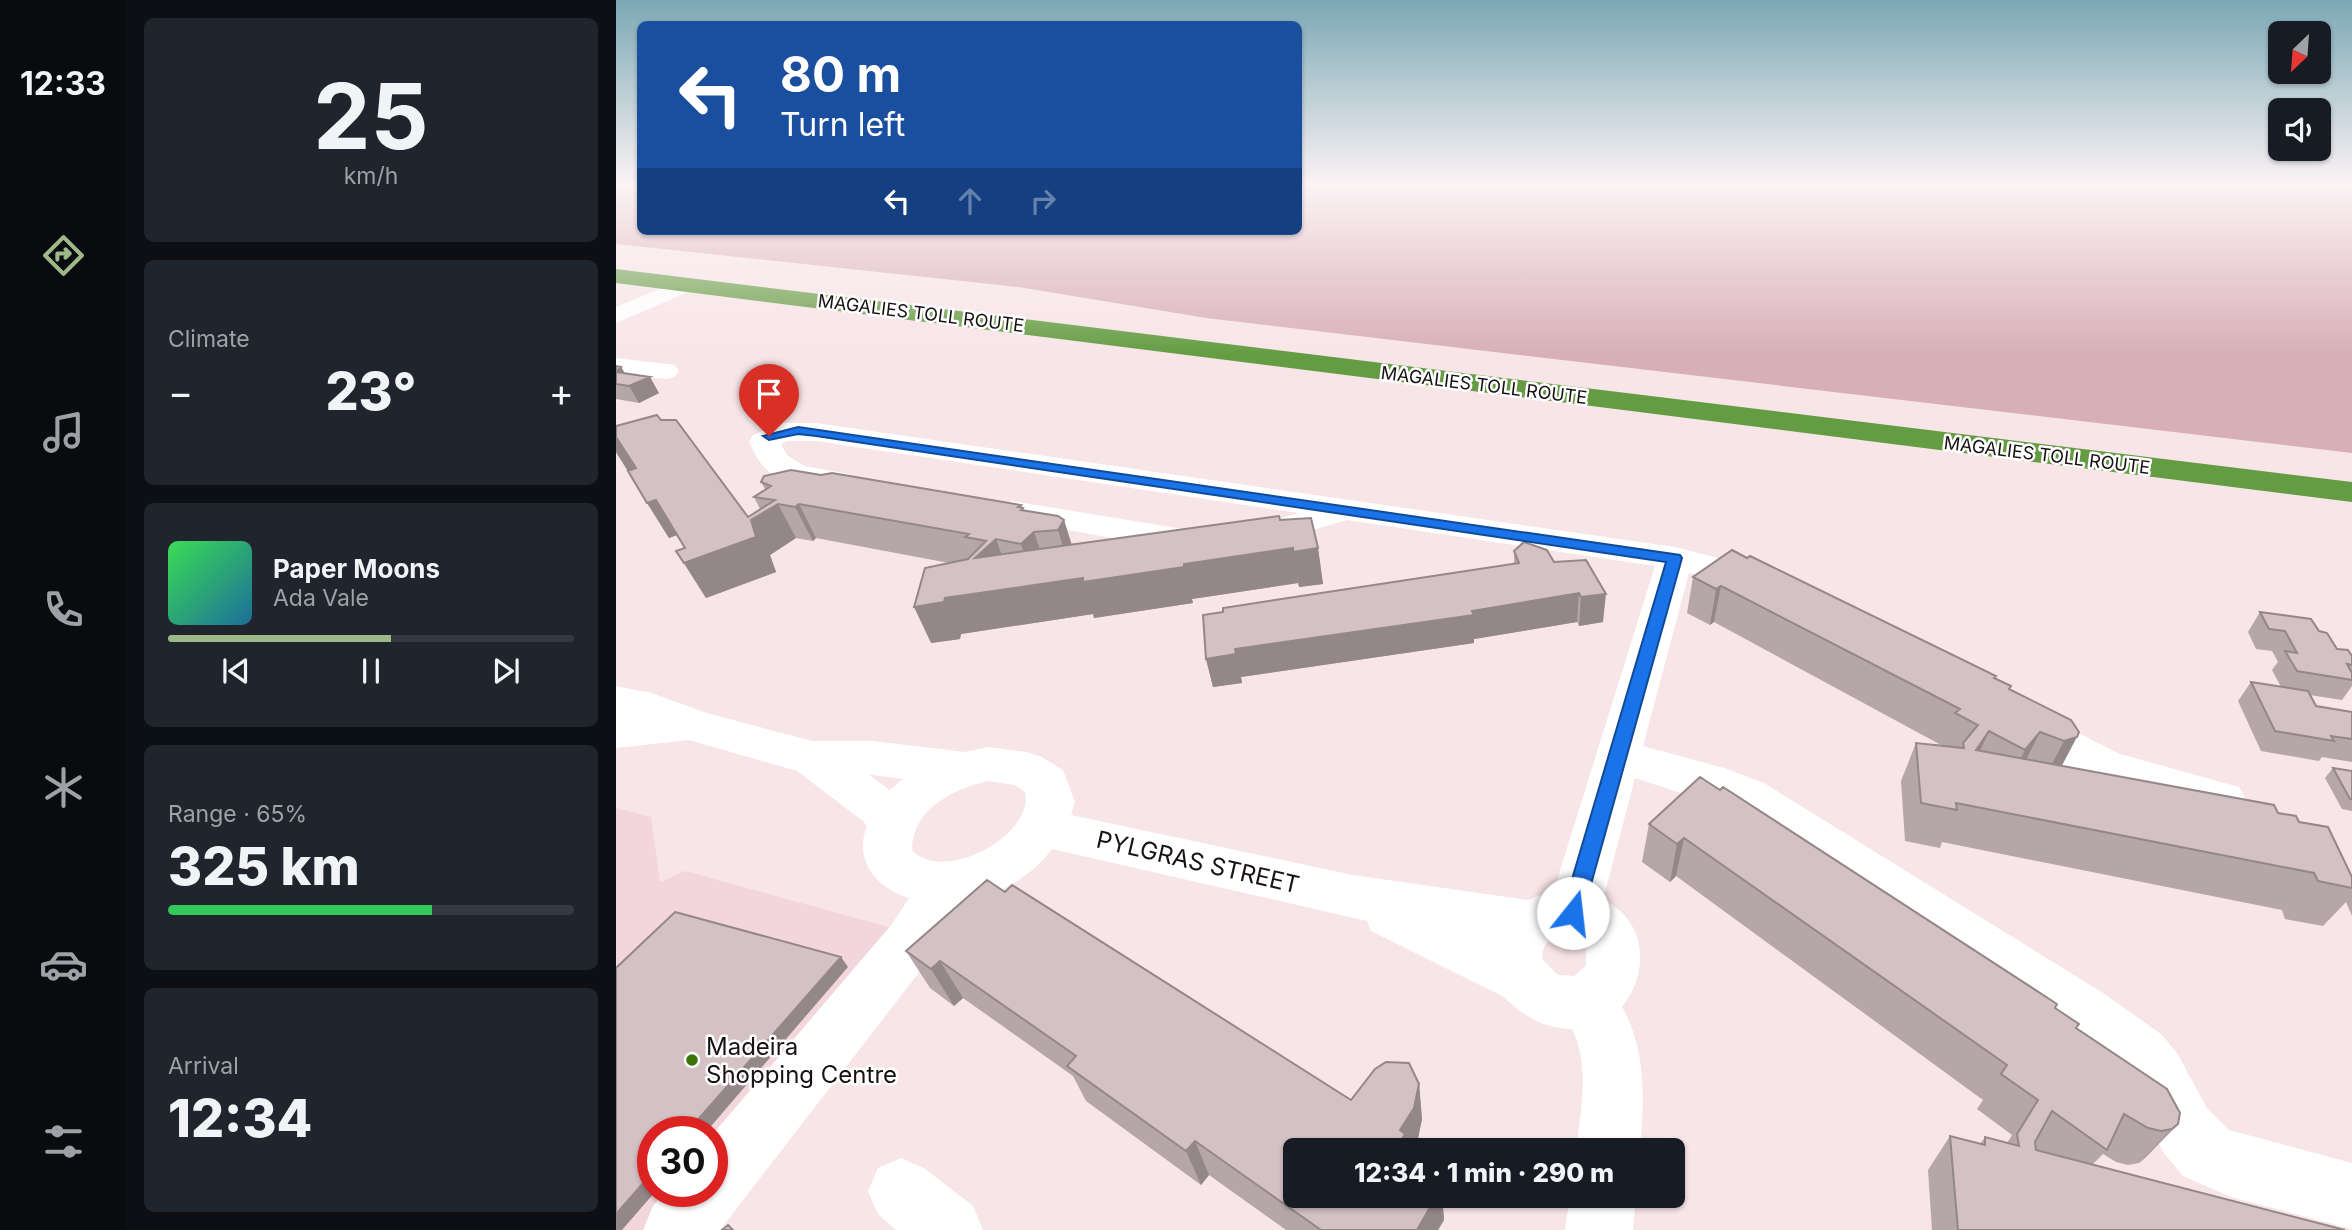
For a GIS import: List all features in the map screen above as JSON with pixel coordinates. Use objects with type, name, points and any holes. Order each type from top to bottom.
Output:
[{"type":"highway","name":"MAGALIES TOLL ROUTE","points":[[616,263],[947,301],[1858,418],[2352,475]]},
{"type":"highway","name":"MAGALIES TOLL ROUTE","points":[[616,276],[2352,492]]},
{"type":"street","points":[[616,316],[687,284]]},
{"type":"street","points":[[616,366],[666,372]]},
{"type":"street","points":[[866,486],[799,474],[781,468],[770,459],[764,441],[781,432],[816,432],[1675,558],[1756,578],[1796,596]]},
{"type":"street","points":[[987,506],[1201,543],[1255,536],[1345,510]]},
{"type":"street","points":[[1550,918],[1618,756],[1675,558]]},
{"type":"street","points":[[616,701],[651,708],[695,726],[812,758],[873,758],[964,769],[1010,764],[1029,769],[1043,779],[1051,793],[1051,801],[1043,828],[1027,848],[1004,865],[976,878],[947,884],[922,883],[901,875],[888,861],[886,842],[892,822],[921,790],[964,769]]},
{"type":"street","points":[[1986,702],[2082,757],[2109,768],[2255,809]]},
{"type":"street","points":[[616,732],[695,726]]},
{"type":"street","points":[[1618,756],[1724,786],[1747,796],[2083,1012],[2140,1055],[2156,1074],[2185,1130],[2206,1153],[2231,1165],[2352,1196]]},
{"type":"street","points":[[812,758],[880,808],[892,822]]},
{"type":"street","name":"PYLGRAS STREET","points":[[1043,828],[1353,897],[1550,918]]},
{"type":"street","points":[[728,1166],[911,940],[947,884]]},
{"type":"street","name":"PYLGRAS STREET","points":[[1353,897],[1521,978]]},
{"type":"street","points":[[1550,918],[1600,927],[1615,952],[1615,966],[1610,980],[1600,992],[1573,1003],[1542,997],[1521,978],[1514,964],[1518,935],[1550,918]]},
{"type":"street","points":[[1587,999],[1606,1035],[1614,1094],[1609,1138]]},
{"type":"street","points":[[677,1230],[696,1207]]},
{"type":"street","points":[[1598,1230],[1601,1208]]},
{"type":"shaded area","points":[[616,240],[2352,240],[2352,453],[1206,318],[1019,287],[616,244]]},
{"type":"shaded area","name":"Madeira Shopping Centre","points":[[616,808],[651,817],[660,882],[685,871],[936,940],[728,1199],[728,1116],[637,1116],[637,1207],[721,1207],[703,1230],[616,1230]]},
{"type":"building","points":[[616,372],[650,377],[629,386],[616,384]]},
{"type":"building","points":[[657,415],[661,420],[676,420],[748,517],[775,500],[754,497],[771,486],[761,482],[764,476],[791,470],[821,475],[832,473],[1021,505],[1018,507],[1023,508],[1021,510],[1058,516],[1064,520],[1058,530],[1034,532],[1021,544],[996,539],[975,558],[1279,516],[1280,520],[1311,518],[1318,548],[1293,552],[1293,548],[1083,582],[1083,578],[945,598],[944,602],[914,607],[925,568],[968,559],[986,541],[965,537],[969,534],[799,504],[795,507],[778,504],[751,520],[756,537],[684,563],[676,551],[685,548],[656,500],[647,503],[628,471],[636,468],[616,437],[616,426]]},
{"type":"building","points":[[1524,542],[1547,550],[1554,562],[1586,560],[1606,594],[1581,597],[1579,593],[1472,611],[1474,615],[1235,649],[1236,654],[1206,659],[1203,615],[1223,612],[1223,608],[1519,563],[1514,551]]},
{"type":"building","points":[[1732,550],[1747,558],[1750,556],[1996,676],[1994,678],[2011,686],[2009,689],[2071,720],[2079,732],[2077,737],[2064,741],[2040,732],[2025,750],[1989,731],[1976,750],[2274,805],[2278,813],[2296,816],[2299,822],[2328,827],[2352,877],[2352,888],[2318,881],[2314,873],[1956,803],[1957,810],[1921,803],[1916,743],[1964,748],[1963,743],[1978,725],[1955,713],[1960,709],[1721,586],[1716,589],[1693,577]]},
{"type":"building","points":[[2260,612],[2311,619],[2319,631],[2327,633],[2337,649],[2348,650],[2352,656],[2352,665],[2347,664],[2352,680],[2297,671],[2285,651],[2297,653],[2285,631],[2269,629]]},
{"type":"building","points":[[2251,682],[2308,691],[2316,706],[2352,712],[2352,739],[2331,736],[2334,741],[2275,731]]},
{"type":"building","points":[[2333,768],[2352,771],[2352,799],[2350,799]]},
{"type":"building","points":[[1700,777],[1720,790],[1723,787],[2057,1004],[2055,1008],[2079,1024],[2076,1028],[2167,1089],[2180,1113],[2178,1124],[2172,1129],[2161,1131],[2148,1128],[2124,1114],[2107,1150],[2052,1111],[2035,1142],[2036,1150],[2345,1230],[1958,1230],[1950,1136],[1985,1145],[1985,1137],[2019,1146],[2017,1134],[2038,1100],[2001,1074],[2007,1065],[1684,838],[1677,844],[1649,824]]},
{"type":"building","points":[[987,880],[1005,892],[1012,885],[1351,1100],[1375,1069],[1386,1062],[1409,1063],[1419,1084],[1414,1108],[1400,1130],[1405,1134],[1403,1138],[1283,1138],[1283,1203],[1195,1141],[1186,1151],[1067,1066],[1076,1056],[940,961],[931,969],[906,951]]},
{"type":"building","name":"Madeira Shopping Centre","points":[[675,912],[841,957],[701,1116],[637,1116],[637,1190],[616,1214],[616,968]]},
{"type":"building","points":[[1290,1208],[1430,1208],[1417,1230],[1321,1230]]},
{"type":"place","name":"Madeira Shopping Centre","points":[[692,1060]]},
{"type":"route","points":[[769,436],[798,430],[816,432],[1675,558],[1573,913]]}]
